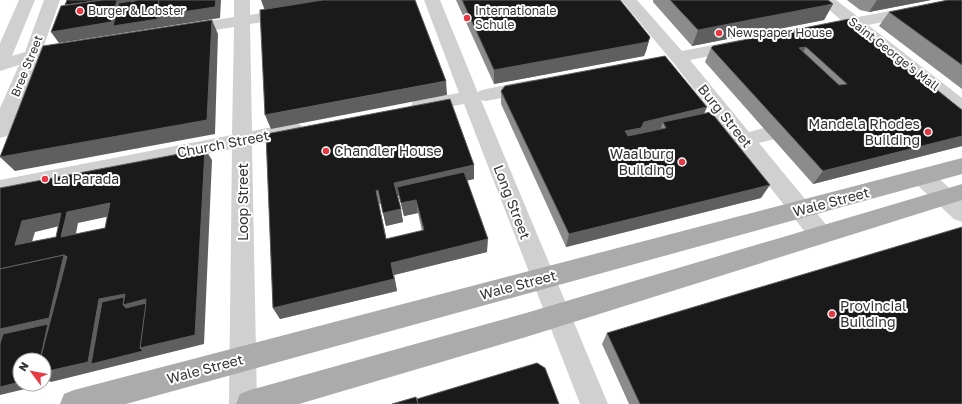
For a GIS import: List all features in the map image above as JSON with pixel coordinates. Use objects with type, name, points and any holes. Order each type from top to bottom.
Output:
[{"type":"main road","name":"Wale Street","points":[[74,404],[924,178],[962,166]]},
{"type":"main road","name":"Wale Street","points":[[250,404],[558,315],[953,194]]},
{"type":"street","name":"Bree Street","points":[[0,64],[27,0]]},
{"type":"street","name":"Bree Street","points":[[0,131],[32,55],[52,0]]},
{"type":"street","name":"Loop Street","points":[[242,0],[243,404]]},
{"type":"street","name":"Long Street","points":[[432,0],[478,96],[542,279],[594,404]]},
{"type":"street","name":"Burg Street","points":[[629,0],[678,57],[820,234]]},
{"type":"street","name":"Saint George's Mall","points":[[826,0],[962,108]]},
{"type":"street","points":[[809,32],[962,2]]},
{"type":"street","points":[[172,32],[308,11]]},
{"type":"street","points":[[678,57],[755,42]]},
{"type":"street","points":[[0,64],[32,55],[86,46]]},
{"type":"street","points":[[400,110],[549,82]]},
{"type":"street","name":"Church Street","points":[[0,188],[314,126]]},
{"type":"street","points":[[744,140],[768,134]]},
{"type":"street","points":[[924,178],[953,194],[962,213]]},
{"type":"building","points":[[67,0],[102,0],[65,5]]},
{"type":"building","points":[[102,0],[117,0],[111,22],[51,32],[61,6]]},
{"type":"building","points":[[138,0],[159,0],[156,16],[158,19],[113,26],[119,3]]},
{"type":"building","points":[[159,0],[216,0],[215,7],[156,16]]},
{"type":"building","points":[[323,0],[415,0],[446,81],[265,115],[260,10]]},
{"type":"building","points":[[462,0],[620,0],[650,37],[648,42],[494,70]]},
{"type":"building","points":[[670,0],[828,0],[833,4],[698,30]]},
{"type":"building","points":[[948,0],[962,0],[962,65],[889,12]]},
{"type":"building","points":[[849,19],[962,110],[962,136],[823,171],[711,48],[713,46]],"holes":[[[806,47],[847,84],[839,85],[799,48]]]},
{"type":"building","points":[[212,20],[207,120],[0,157],[43,46]]},
{"type":"building","points":[[665,56],[707,107],[644,122],[641,128],[625,131],[628,136],[666,128],[663,122],[711,112],[770,185],[569,234],[501,91],[505,86]]},
{"type":"building","points":[[450,99],[474,165],[394,183],[401,209],[383,213],[378,190],[376,191],[386,239],[424,230],[416,200],[401,203],[397,187],[464,172],[488,239],[391,263],[394,279],[273,308],[266,134]]},
{"type":"building","points":[[205,149],[195,335],[140,348],[146,299],[123,305],[125,294],[99,299],[88,362],[52,370],[52,352],[42,352],[67,257],[64,255],[0,269],[0,188]],"holes":[[[110,203],[105,228],[61,237],[67,212]],[[61,213],[56,237],[15,245],[22,221]]]},
{"type":"building","name":"Provincial Building","points":[[962,227],[962,404],[640,404],[607,333]]},
{"type":"building","points":[[64,255],[49,318],[0,329],[0,269]]},
{"type":"building","points":[[124,297],[123,305],[126,308],[146,303],[140,348],[143,351],[91,364],[102,302]]},
{"type":"building","points":[[48,324],[42,352],[12,352],[12,384],[0,387],[0,344],[3,334]]},
{"type":"building","points":[[537,363],[545,368],[559,404],[418,404],[417,399]]},
{"type":"building","points":[[416,397],[418,404],[392,404]]},
{"type":"place","name":"Burger & Lobster","points":[[80,11]]},
{"type":"place","name":"Internationale Schule","points":[[467,18]]},
{"type":"place","name":"Newspaper House","points":[[719,33]]},
{"type":"place","name":"Mandela Rhodes Building","points":[[928,132]]},
{"type":"place","name":"Chandler House","points":[[326,151]]},
{"type":"place","name":"Waalburg Building","points":[[682,162]]},
{"type":"place","name":"La Parada","points":[[45,179]]},
{"type":"place","name":"Provincial Building","points":[[832,314]]}]
